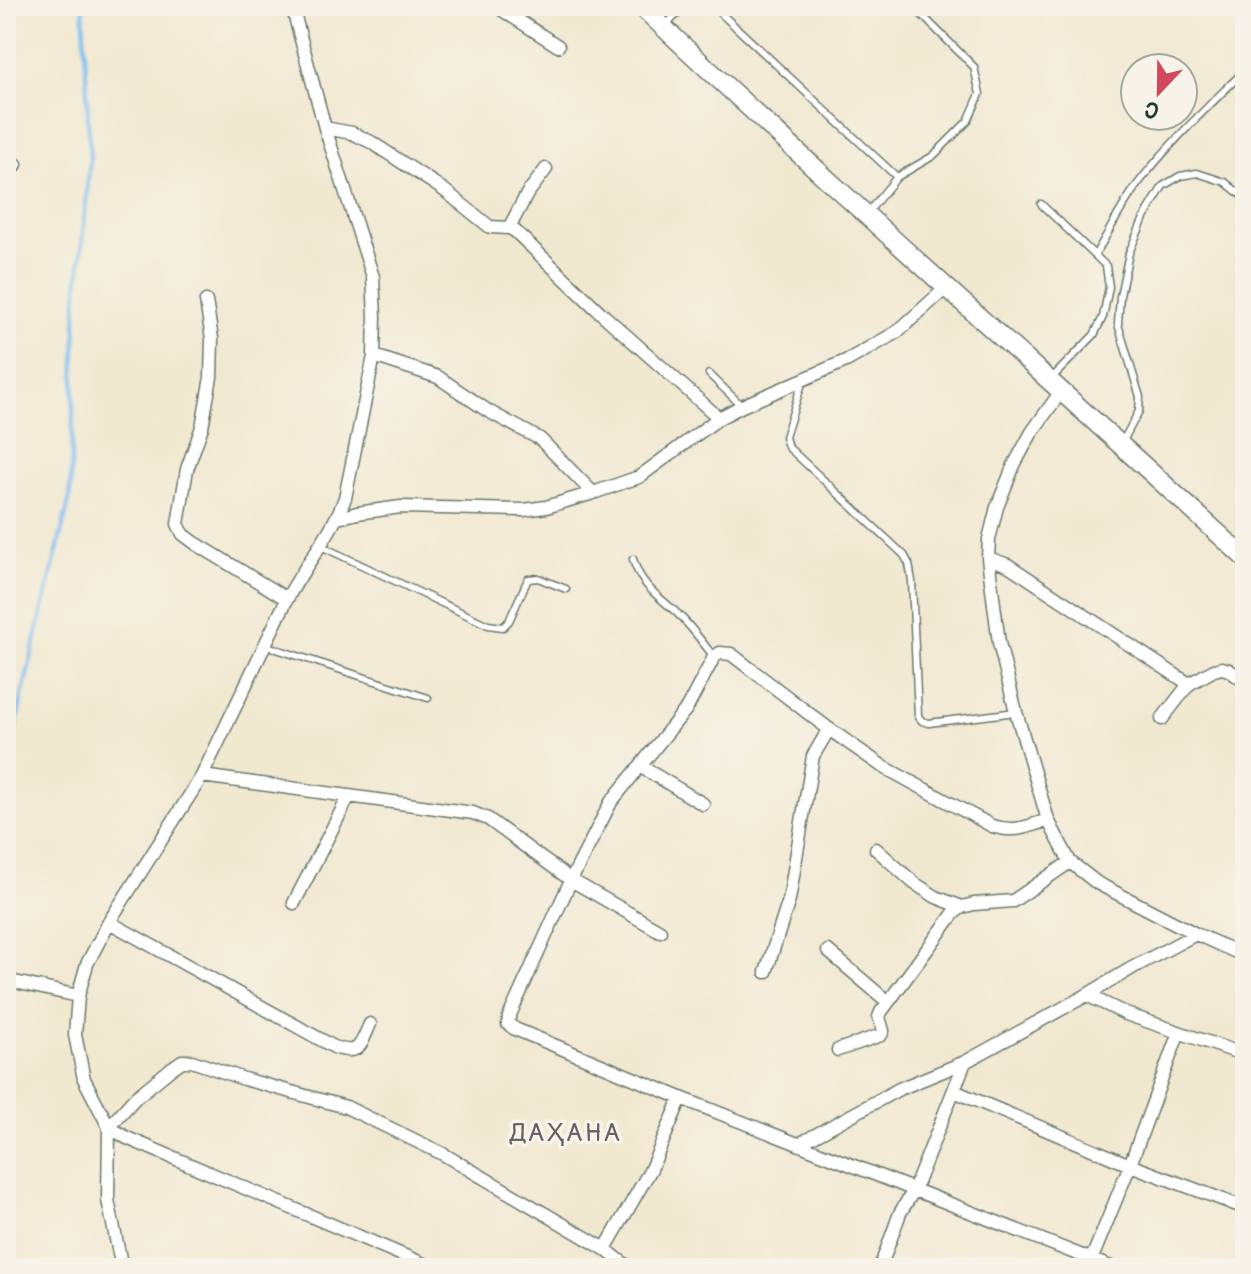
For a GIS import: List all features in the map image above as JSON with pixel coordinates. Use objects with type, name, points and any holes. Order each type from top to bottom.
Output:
[{"type":"main road","points":[[641,6],[946,288],[1245,558]]},
{"type":"street","points":[[122,1268],[108,1200],[109,1127],[84,1079],[75,1035],[78,996],[87,964],[109,922],[202,776],[287,599],[338,518],[345,498],[374,356],[373,277],[325,128],[292,6]]},
{"type":"street","points":[[496,6],[558,46]]},
{"type":"street","points":[[325,128],[352,133],[371,142],[444,190],[487,225],[515,231],[719,418]]},
{"type":"street","points":[[6,180],[16,164]]},
{"type":"street","points":[[509,228],[527,194],[546,169]]},
{"type":"street","points":[[338,518],[401,507],[524,510],[546,507],[639,477],[719,418],[848,360],[897,332],[946,288]]},
{"type":"street","points":[[206,301],[212,339],[211,377],[202,427],[187,469],[178,524],[183,534],[195,543],[287,599]]},
{"type":"street","points":[[374,356],[438,377],[488,411],[540,439],[593,493]]},
{"type":"street","points":[[1056,385],[1014,465],[997,507],[988,558],[999,643],[1048,820],[1070,862],[1097,883],[1245,956]]},
{"type":"street","points":[[988,558],[1008,565],[1189,684]]},
{"type":"street","points":[[1048,820],[1007,831],[992,826],[882,766],[731,654],[720,653],[714,657],[687,708],[611,802],[571,880],[508,1024],[1089,1264],[1113,1268]]},
{"type":"street","points":[[1162,719],[1189,684],[1214,670],[1229,670],[1245,682]]},
{"type":"street","points":[[766,972],[789,900],[813,756],[829,729]]},
{"type":"street","points":[[640,766],[703,804]]},
{"type":"street","points":[[202,776],[473,813],[488,819],[571,880],[660,931]]},
{"type":"street","points":[[294,903],[349,796]]},
{"type":"street","points":[[876,849],[914,883],[936,897],[962,907],[1013,901],[1070,862]]},
{"type":"street","points":[[838,1050],[881,1035],[883,1031],[879,1017],[888,1002],[954,913],[962,907]]},
{"type":"street","points":[[109,922],[334,1047],[347,1052],[355,1051],[370,1024]]},
{"type":"street","points":[[799,1144],[899,1089],[965,1062],[1196,934]]},
{"type":"street","points":[[828,951],[888,1002]]},
{"type":"street","points":[[7,980],[78,996]]},
{"type":"street","points":[[1087,995],[1126,1014],[1245,1055]]},
{"type":"street","points":[[1089,1264],[1130,1165],[1179,1032]]},
{"type":"street","points":[[109,1127],[135,1098],[172,1068],[182,1061],[192,1061],[346,1107],[443,1154],[605,1249],[629,1268]]},
{"type":"street","points":[[880,1268],[900,1213],[914,1190],[965,1062]]},
{"type":"street","points":[[954,1091],[1130,1165],[1245,1208]]},
{"type":"street","points":[[605,1249],[651,1169],[681,1098]]},
{"type":"street","points":[[109,1127],[127,1138],[433,1268]]},
{"type":"lane","points":[[663,26],[687,6]]},
{"type":"lane","points":[[713,6],[897,177]]},
{"type":"lane","points":[[867,214],[897,177],[933,156],[968,121],[980,94],[974,67],[913,6]]},
{"type":"lane","points":[[1095,255],[1143,178],[1177,138],[1245,70]]},
{"type":"lane","points":[[1121,445],[1139,411],[1140,397],[1118,324],[1120,296],[1129,253],[1144,218],[1163,186],[1180,176],[1197,173],[1225,182],[1245,198]]},
{"type":"lane","points":[[1041,204],[1106,266],[1109,287],[1103,317],[1094,335],[1056,385]]},
{"type":"lane","points":[[709,374],[742,406]]},
{"type":"lane","points":[[803,380],[785,437],[788,447],[881,532],[909,564],[918,716],[929,723],[1016,712]]},
{"type":"lane","points":[[319,545],[488,625],[503,627],[509,621],[528,579],[538,578],[566,589]]},
{"type":"lane","points":[[633,559],[644,584],[692,628],[714,657]]},
{"type":"lane","points":[[264,645],[428,698]]},
{"type":"waterway","points":[[6,778],[22,696],[70,497],[77,298],[90,159],[83,6]]},
{"type":"district","name":"ДАҲАНА","points":[[566,1132]]}]
